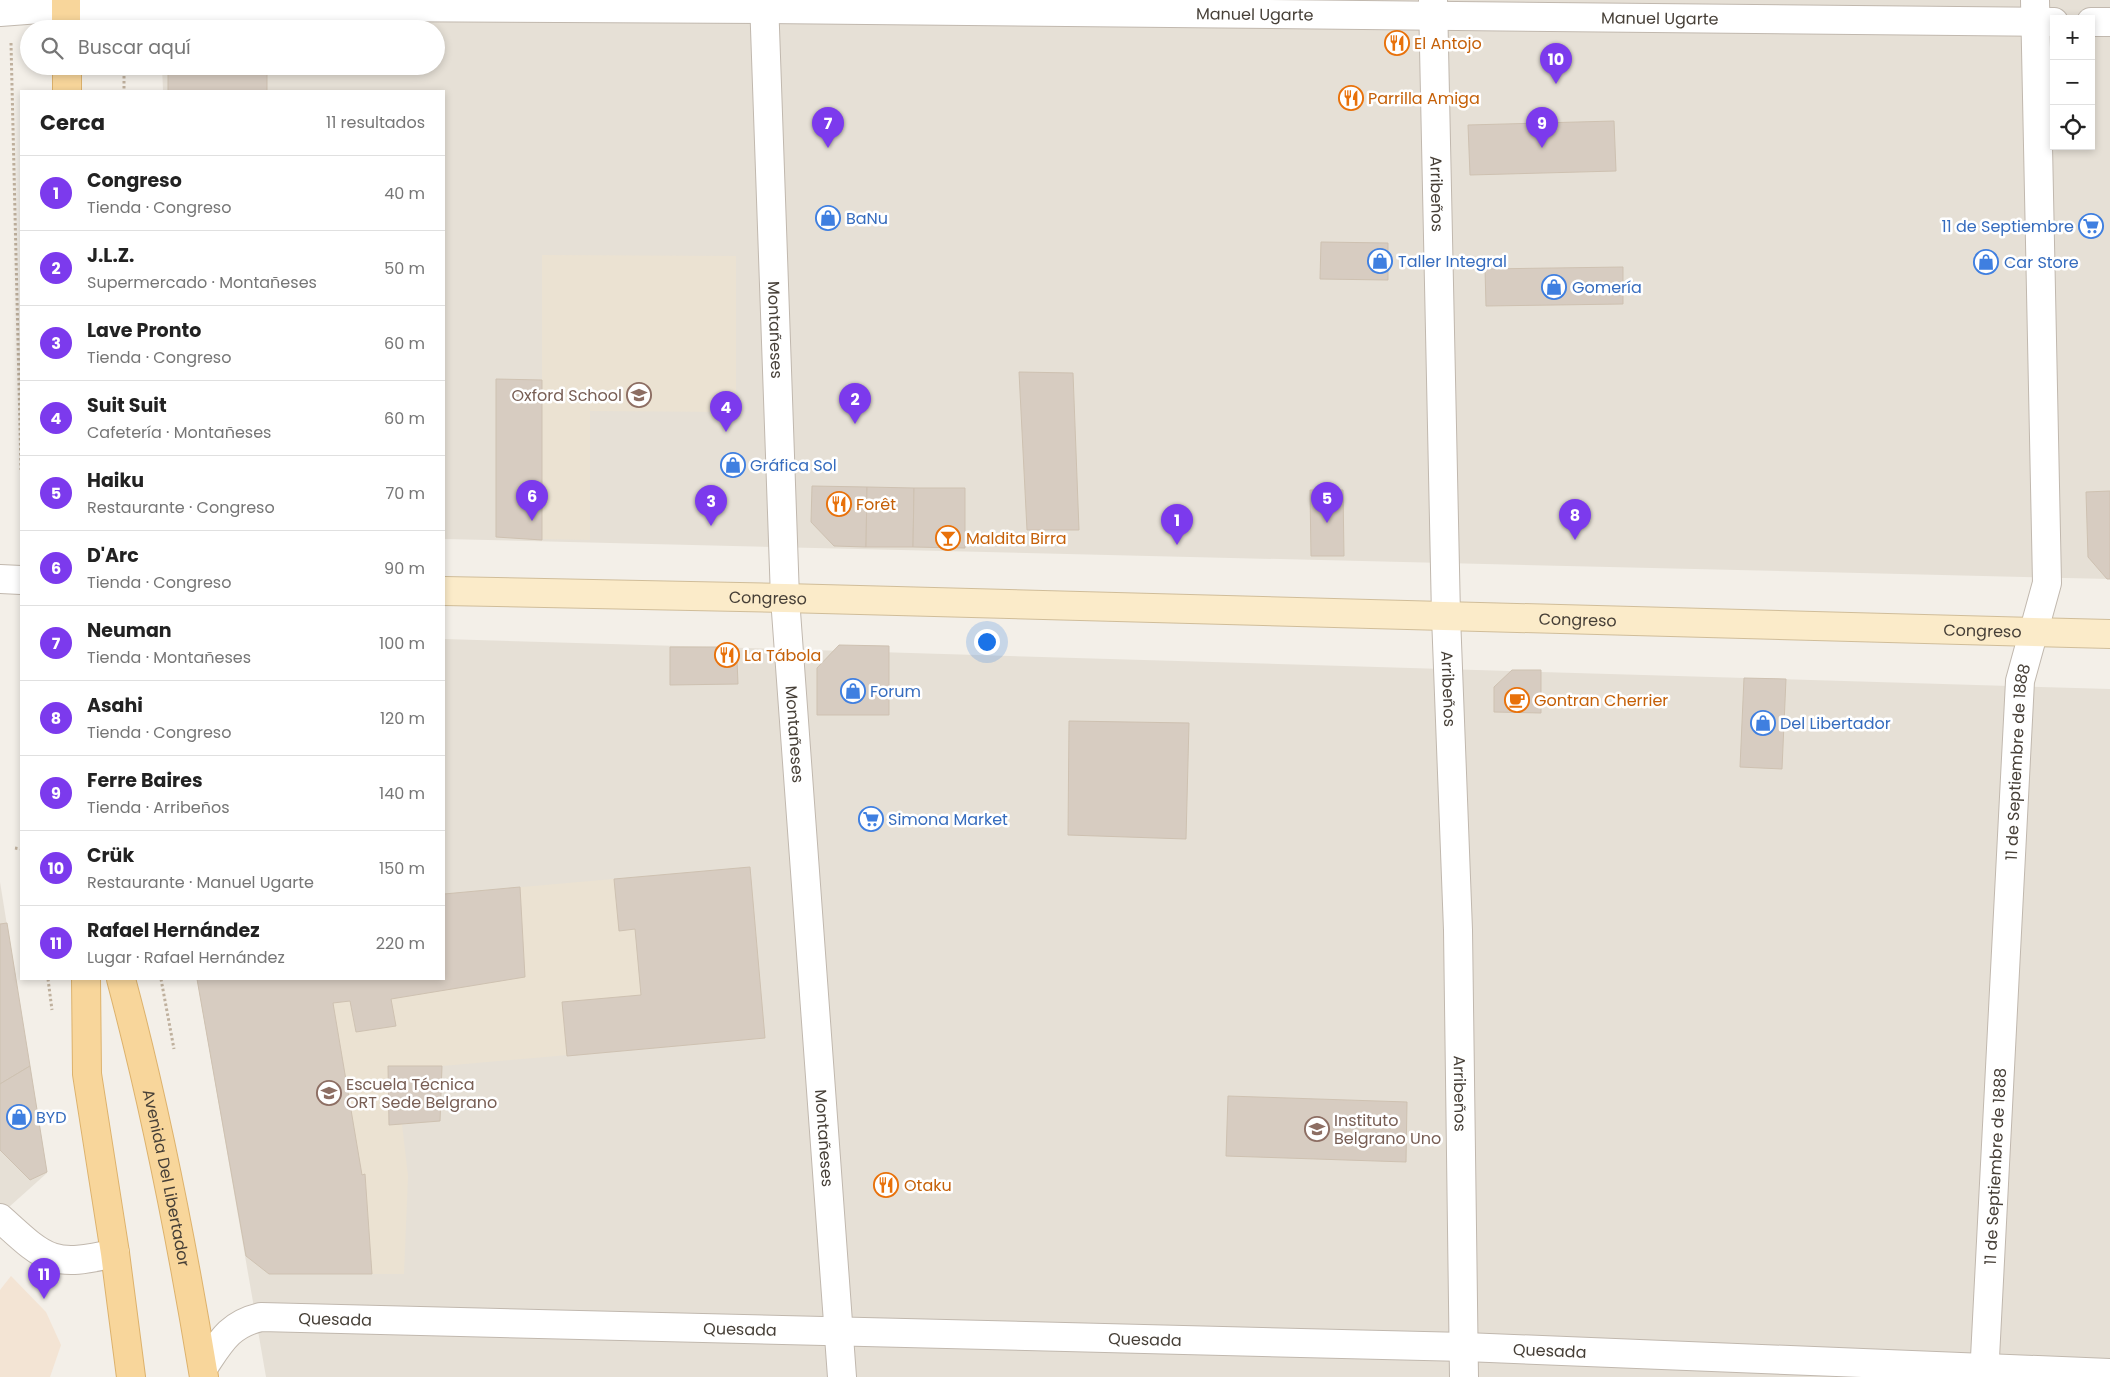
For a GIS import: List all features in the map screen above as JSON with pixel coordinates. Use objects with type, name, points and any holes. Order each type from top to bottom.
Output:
[{"type":"main road","points":[[67,75],[67,90]]},
{"type":"main road","points":[[86,980],[87,1074],[115,1253],[131,1377]]},
{"type":"main road","name":"Avenida Del Libertador","points":[[121,980],[143,1060],[190,1292],[201,1374]]},
{"type":"street","name":"Manuel Ugarte","points":[[5,11],[764,5],[1434,8],[2041,15]]},
{"type":"street","name":"Montañeses","points":[[764,5],[785,598],[842,1377]]},
{"type":"street","name":"Arribeños","points":[[1434,8],[1446,616],[1458,930],[1464,1377]]},
{"type":"street","name":"11 de Septiembre de 1888","points":[[1984,1373],[2020,681],[2047,583],[2041,15]]},
{"type":"street","points":[[2095,22],[2110,22]]},
{"type":"street","points":[[0,580],[20,580]]},
{"type":"street","name":"Congreso","points":[[445,591],[785,598],[2110,634]]},
{"type":"street","points":[[0,1218],[33,1248],[50,1257],[66,1262],[115,1253]]},
{"type":"street","name":"Quesada","points":[[201,1374],[225,1335],[244,1321],[261,1317],[1465,1347],[1984,1373],[2110,1373]]},
{"type":"path","points":[[5,11],[20,441]]},
{"type":"path","points":[[124,75],[124,90]]},
{"type":"path","points":[[15,848],[20,849]]},
{"type":"shaded area","points":[[161,0],[2110,0],[2110,579],[445,539],[445,90],[163,90],[162,75],[445,75],[445,20],[161,20]]},
{"type":"shaded area","name":"Oxford School","points":[[542,255],[736,256],[736,412],[590,411],[590,540],[542,539]]},
{"type":"shaded area","points":[[445,639],[2110,689],[2110,1377],[266,1377],[197,980],[445,980]]},
{"type":"shaded area","name":"Escuela Técnica ORT Sede Belgrano","points":[[750,867],[765,1038],[442,1066],[440,1121],[402,1124],[408,1176],[404,1274],[269,1274],[246,1256],[197,980],[445,980],[445,894]]},
{"type":"shaded area","points":[[0,882],[47,1173],[0,1215]]},
{"type":"shaded area","points":[[11,1276],[46,1312],[61,1345],[50,1377],[0,1377],[0,1290]]},
{"type":"building","points":[[168,75],[267,75],[267,90],[168,90]]},
{"type":"building","points":[[1614,121],[1616,171],[1470,175],[1468,125]]},
{"type":"building","points":[[1321,242],[1388,243],[1388,280],[1320,279]]},
{"type":"building","name":"Gomería","points":[[1623,267],[1623,304],[1486,306],[1485,269]]},
{"type":"building","points":[[1019,372],[1073,373],[1079,530],[1027,530]]},
{"type":"building","points":[[496,379],[542,380],[542,540],[496,537]]},
{"type":"building","name":"Forêt","points":[[812,486],[867,487],[866,547],[834,546],[811,522]]},
{"type":"building","points":[[867,487],[914,488],[913,547],[866,547]]},
{"type":"building","points":[[914,488],[965,488],[965,548],[913,547]]},
{"type":"building","points":[[1310,490],[1343,490],[1344,556],[1311,556]]},
{"type":"building","points":[[2110,491],[2110,579],[2107,579],[2088,557],[2086,492]]},
{"type":"building","name":"Forum","points":[[839,645],[889,646],[889,715],[817,715],[817,668]]},
{"type":"building","points":[[670,647],[728,647],[737,660],[738,684],[670,685]]},
{"type":"building","name":"Gontran Cherrier","points":[[1512,670],[1541,670],[1541,713],[1494,712],[1494,687]]},
{"type":"building","name":"Del Libertador","points":[[1744,678],[1786,679],[1782,769],[1740,767]]},
{"type":"building","points":[[1069,721],[1189,723],[1186,839],[1068,835]]},
{"type":"building","points":[[750,867],[765,1038],[567,1056],[562,1002],[641,995],[635,929],[619,931],[614,879]]},
{"type":"building","points":[[520,887],[525,977],[391,999],[396,1026],[356,1032],[350,1001],[333,1003],[362,1175],[365,1174],[372,1274],[269,1274],[246,1256],[197,980],[445,980],[445,894]]},
{"type":"building","points":[[7,923],[30,1066],[0,1084],[0,924]]},
{"type":"building","name":"BYD","points":[[30,1066],[47,1172],[30,1180],[0,1150],[0,1084]]},
{"type":"building","points":[[388,1066],[442,1066],[440,1121],[389,1125]]},
{"type":"building","name":"Instituto Belgrano Uno","points":[[1228,1096],[1407,1102],[1406,1162],[1226,1156]]},
{"type":"place","name":"El Antojo","points":[[1397,43]]},
{"type":"place","name":"Crük","points":[[1556,84]]},
{"type":"place","name":"Parrilla Amiga","points":[[1351,98]]},
{"type":"place","name":"Neuman","points":[[828,148]]},
{"type":"place","name":"Ferre Baires","points":[[1542,148]]},
{"type":"place","name":"BaNu","points":[[828,218]]},
{"type":"place","name":"11 de Septiembre","points":[[2091,226]]},
{"type":"place","name":"Taller Integral","points":[[1380,261]]},
{"type":"place","name":"Car Store","points":[[1986,262]]},
{"type":"place","name":"Gomería","points":[[1554,287]]},
{"type":"place","name":"Oxford School","points":[[639,395]]},
{"type":"place","name":"J.L.Z.","points":[[855,424]]},
{"type":"place","name":"Suit Suit","points":[[726,432]]},
{"type":"place","name":"Gráfica Sol","points":[[733,465]]},
{"type":"place","name":"Forêt","points":[[839,504]]},
{"type":"place","name":"D'Arc","points":[[532,521]]},
{"type":"place","name":"Haiku","points":[[1327,523]]},
{"type":"place","name":"Lave Pronto","points":[[711,526]]},
{"type":"place","name":"Maldita Birra","points":[[948,538]]},
{"type":"place","name":"Asahi","points":[[1575,540]]},
{"type":"place","name":"Congreso","points":[[1177,545]]},
{"type":"place","name":"La Tábola","points":[[727,655]]},
{"type":"place","name":"Forum","points":[[853,691]]},
{"type":"place","name":"Gontran Cherrier","points":[[1517,700]]},
{"type":"place","name":"Del Libertador","points":[[1763,723]]},
{"type":"place","name":"Simona Market","points":[[871,819]]},
{"type":"place","name":"Escuela Técnica ORT Sede Belgrano","points":[[329,1093]]},
{"type":"place","name":"BYD","points":[[19,1117]]},
{"type":"place","name":"Instituto Belgrano Uno","points":[[1317,1129]]},
{"type":"place","name":"Otaku","points":[[886,1185]]},
{"type":"place","name":"Rafael Hernández","points":[[44,1299]]}]
